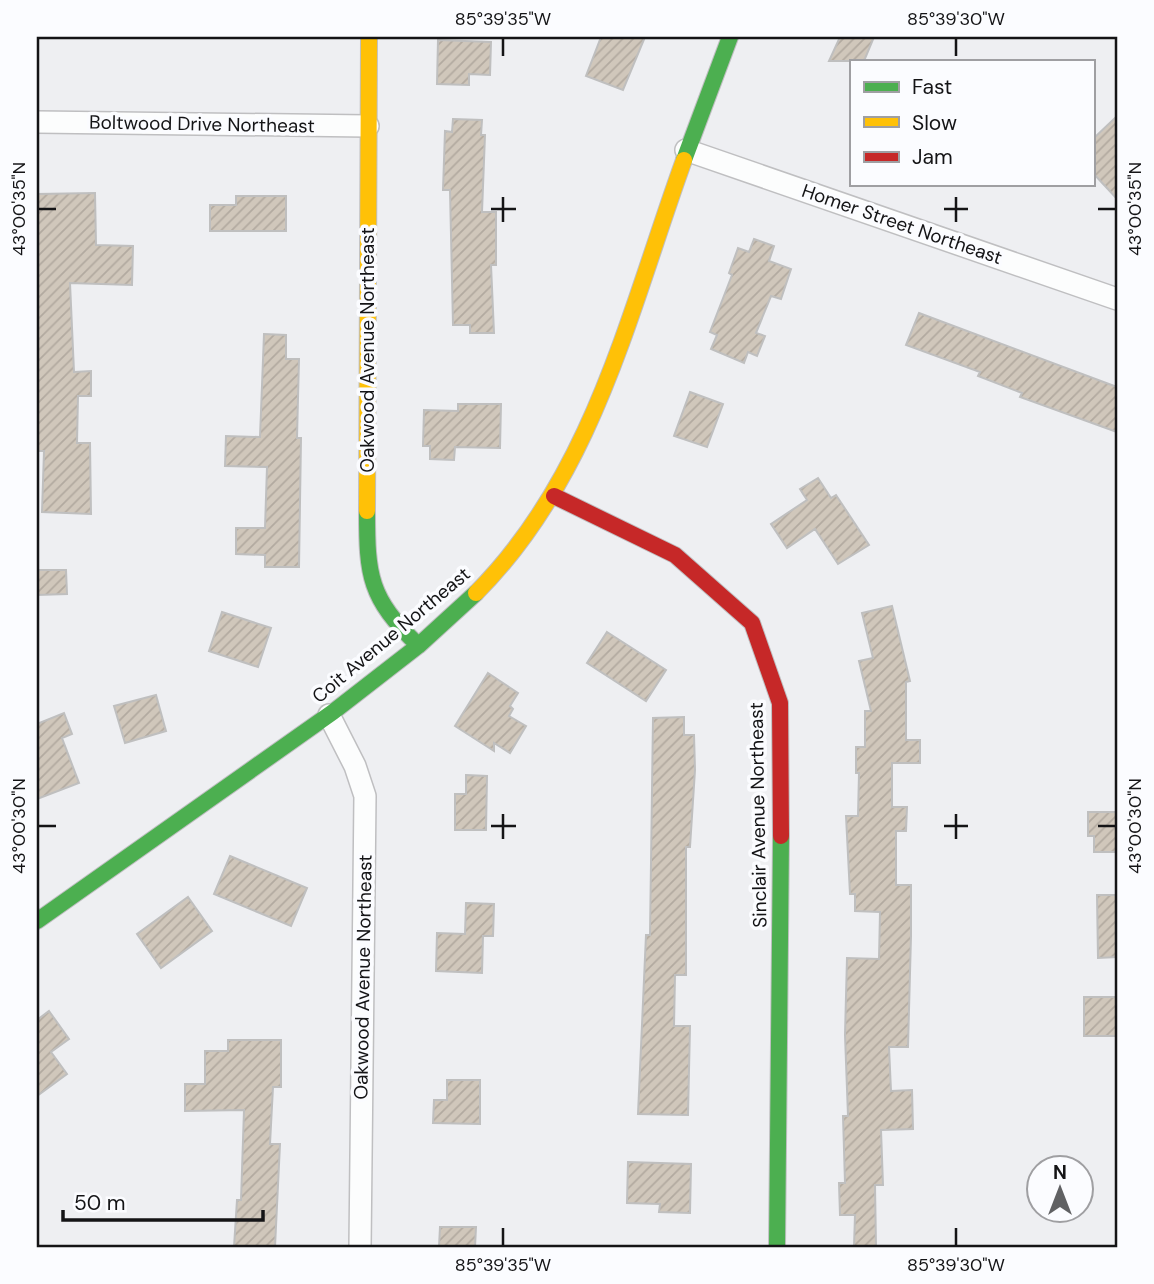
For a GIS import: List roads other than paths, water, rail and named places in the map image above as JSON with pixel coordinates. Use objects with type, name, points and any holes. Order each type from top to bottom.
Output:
[{"type":"street","name":"Oakwood Avenue Northeast","points":[[369,37],[369,576],[383,612],[418,645]]},
{"type":"street","name":"Coit Avenue Northeast","points":[[37,920],[329,715],[418,645],[486,583],[520,546],[554,496],[602,395],[686,150],[730,37]]},
{"type":"street","name":"Boltwood Drive Northeast","points":[[37,122],[368,126]]},
{"type":"street","name":"Homer Street Northeast","points":[[686,150],[1117,299]]},
{"type":"street","name":"Sinclair Avenue Northeast","points":[[554,496],[675,555],[752,623],[780,703],[782,925],[777,1247]]},
{"type":"street","name":"Oakwood Avenue Northeast","points":[[329,715],[355,766],[365,796],[360,1247]]}]
